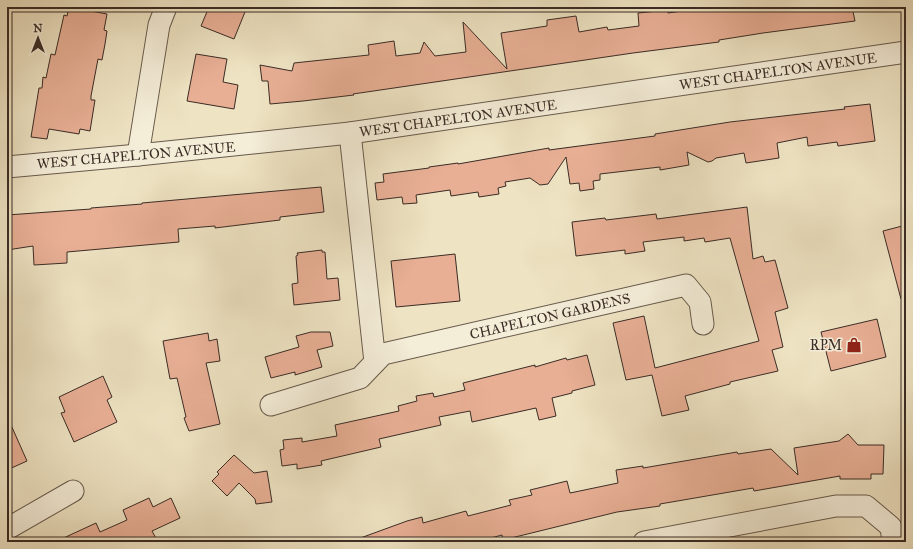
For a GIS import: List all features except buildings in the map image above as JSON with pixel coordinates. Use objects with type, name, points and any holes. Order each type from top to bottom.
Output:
[{"type":"street","points":[[138,156],[159,25],[166,7]]},
{"type":"street","name":"WEST CHAPELTON AVENUE","points":[[7,167],[138,156],[350,133],[906,52]]},
{"type":"street","points":[[350,133],[375,362]]},
{"type":"street","name":"CHAPELTON GARDENS","points":[[271,405],[360,378],[383,354],[686,285],[700,302],[703,324]]},
{"type":"street","points":[[7,529],[73,491]]},
{"type":"street","points":[[644,542],[836,506],[866,506],[891,527],[893,542]]},
{"type":"place","name":"RPM","points":[[854,345]]}]
